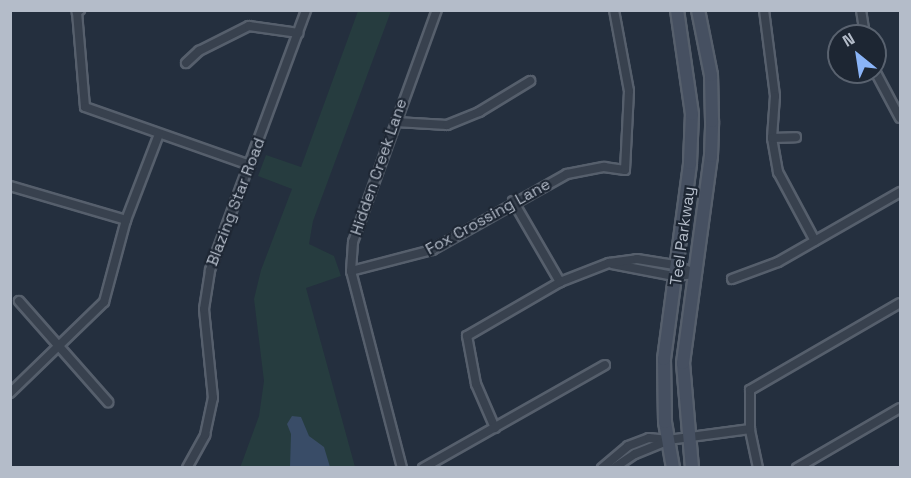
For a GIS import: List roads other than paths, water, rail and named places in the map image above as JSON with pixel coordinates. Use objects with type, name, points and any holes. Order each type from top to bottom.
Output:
[{"type":"main road","name":"Teel Parkway","points":[[673,468],[668,440],[664,359],[690,163],[692,114],[676,10]]},
{"type":"main road","name":"Teel Parkway","points":[[692,468],[687,438],[683,363],[711,156],[712,121],[711,75],[698,10]]},
{"type":"street","name":"Blazing Star Road","points":[[187,468],[205,435],[213,398],[204,309],[210,270],[306,10]]},
{"type":"street","name":"Hidden Creek Lane","points":[[402,468],[351,271],[353,242],[437,10]]},
{"type":"street","name":"Fox Crossing Lane","points":[[351,271],[432,250],[513,201],[567,174],[604,167],[625,170],[629,91],[614,10]]},
{"type":"street","points":[[764,10],[775,96],[772,138],[778,172],[815,241]]},
{"type":"street","points":[[78,11],[85,106],[250,165]]},
{"type":"street","points":[[186,63],[208,45],[249,26],[299,33]]},
{"type":"street","points":[[396,122],[447,125],[479,112],[530,81]]},
{"type":"street","points":[[882,84],[900,118]]},
{"type":"street","points":[[10,393],[62,347],[105,302],[126,220],[159,134]]},
{"type":"street","points":[[772,138],[796,137]]},
{"type":"street","points":[[10,186],[126,220]]},
{"type":"street","points":[[732,279],[778,262],[900,192]]},
{"type":"street","points":[[513,201],[560,282]]},
{"type":"street","points":[[495,428],[476,384],[467,336],[560,282],[609,263],[637,259],[674,270],[694,273]]},
{"type":"street","points":[[19,301],[62,347],[108,402]]},
{"type":"street","points":[[758,468],[750,429],[750,390],[900,303]]},
{"type":"street","points":[[423,468],[605,365]]},
{"type":"street","points":[[797,468],[900,408]]},
{"type":"street","points":[[602,468],[638,442],[649,438],[668,440],[750,429]]},
{"type":"street","points":[[614,468],[635,454],[668,440]]},
{"type":"water","points":[[292,416],[301,417],[309,436],[324,447],[330,467],[290,467],[291,434],[287,424]]}]
